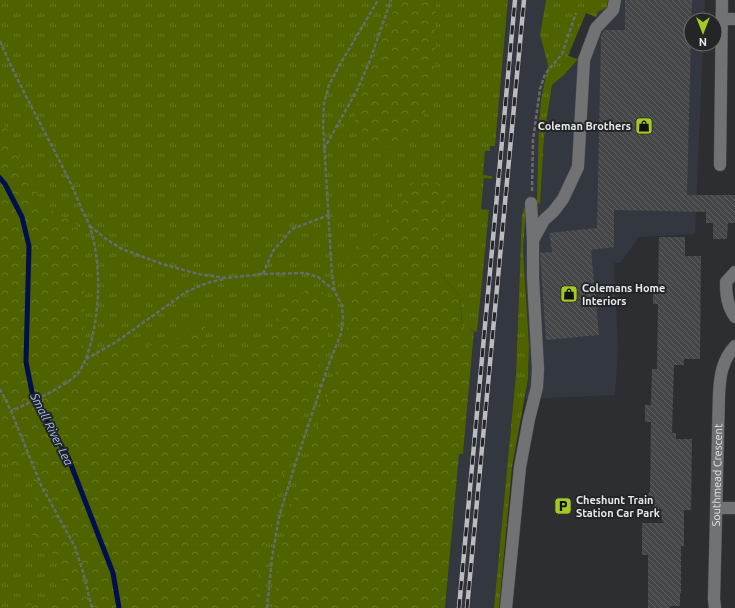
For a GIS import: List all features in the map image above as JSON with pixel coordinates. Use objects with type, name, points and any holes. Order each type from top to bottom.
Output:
[{"type":"street","points":[[533,240],[544,220],[553,212],[563,199],[578,167],[584,60],[596,28],[613,10],[615,0]]},
{"type":"street","points":[[722,0],[722,12]]},
{"type":"street","points":[[723,19],[735,20]]},
{"type":"street","points":[[720,165],[722,52]]},
{"type":"street","points":[[506,608],[520,467],[538,369],[531,203]]},
{"type":"street","points":[[735,272],[726,282],[726,296],[731,312],[735,317]]},
{"type":"street","name":"Southmead Crescent","points":[[716,608],[714,599],[720,377],[727,357],[735,346]]},
{"type":"street","points":[[717,508],[735,508]]},
{"type":"path","points":[[267,608],[272,558],[280,517],[299,454],[340,334],[343,318],[342,306],[335,292],[332,275],[324,149],[324,104],[329,85],[378,0]]},
{"type":"path","points":[[324,149],[357,90],[369,63],[391,0]]},
{"type":"path","points":[[531,203],[533,140],[540,89],[545,74],[562,54],[576,13]]},
{"type":"path","points":[[0,41],[13,70],[72,186],[89,226],[94,243],[98,286],[97,315],[92,339],[86,359],[79,371],[70,380],[25,405],[11,411]]},
{"type":"path","points":[[263,274],[273,251],[292,229],[329,215]]},
{"type":"path","points":[[89,226],[106,239],[140,256],[198,274],[226,278]]},
{"type":"path","points":[[86,359],[116,342],[186,292],[207,283],[226,278],[263,274],[305,273],[318,277],[335,292]]},
{"type":"path","points":[[0,389],[11,411],[41,485],[75,547],[92,608]]},
{"type":"shaded area","points":[[508,0],[546,0],[540,35],[548,65],[541,100],[540,203],[544,137],[552,85],[564,75],[578,59],[598,12],[607,7],[608,0],[705,0],[704,12],[683,12],[683,52],[703,52],[695,234],[639,237],[620,263],[614,263],[618,350],[615,395],[525,399],[528,379],[529,346],[523,250],[525,205],[522,215],[516,374],[494,608],[445,608],[459,453],[463,453],[474,331],[477,331],[489,211],[481,209],[484,178],[492,179],[492,176],[483,175],[485,150],[490,146],[495,146]]},
{"type":"green space","points":[[0,0],[508,0],[495,146],[490,146],[490,151],[485,151],[483,175],[492,176],[492,179],[484,178],[481,209],[489,210],[477,332],[462,326],[460,296],[440,274],[411,608],[0,608]]},
{"type":"green space","points":[[398,0],[436,0],[435,79],[420,128],[393,147],[368,145],[354,128],[357,104]]},
{"type":"green space","points":[[546,0],[608,0],[607,7],[598,12],[596,17],[586,13],[568,56],[578,59],[564,75],[552,85],[544,137],[540,204],[537,203],[539,121],[541,100],[548,65],[540,35]]},
{"type":"green space","points":[[0,115],[42,204],[77,225],[85,282],[83,347],[98,350],[121,338],[143,348],[178,338],[196,322],[205,324],[207,350],[221,362],[241,355],[274,333],[279,309],[308,289],[326,293],[332,312],[326,341],[315,382],[281,481],[260,563],[255,608],[22,608],[51,598],[63,585],[61,556],[48,552],[30,532],[36,484],[27,470],[0,462]]},
{"type":"green space","points":[[425,178],[447,190],[440,274],[460,296],[462,326],[474,331],[463,454],[459,454],[445,608],[274,608],[277,573],[287,518],[345,344],[350,289],[346,259],[358,244],[377,235],[408,187]]},
{"type":"green space","points":[[526,203],[523,250],[529,346],[528,379],[512,467],[499,608],[494,608],[516,374],[522,215]]},
{"type":"building","name":"Coleman Brothers","points":[[625,0],[692,0],[692,12],[683,12],[683,52],[691,52],[687,195],[735,195],[735,223],[728,223],[727,239],[713,239],[713,223],[706,223],[706,212],[614,210],[614,247],[591,250],[599,335],[546,340],[540,253],[552,252],[549,233],[597,228],[601,36],[604,30],[625,30]]},
{"type":"building","points":[[659,237],[685,237],[685,256],[701,256],[700,359],[684,359],[684,365],[674,365],[672,433],[676,433],[676,439],[692,439],[691,510],[684,510],[684,546],[681,546],[680,606],[670,606],[670,608],[648,608],[648,555],[642,555],[642,523],[664,523],[648,498],[650,491],[651,422],[645,422],[645,405],[651,405],[652,369],[657,369],[658,304],[653,304],[653,290],[658,290]]},
{"type":"waterway","name":"Small River Lea","points":[[0,178],[5,184],[22,217],[29,246],[26,362],[33,397],[68,457],[113,573],[119,608]]},
{"type":"railway","points":[[459,608],[515,0]]},
{"type":"railway","points":[[467,608],[524,0]]},
{"type":"place","name":"Coleman Brothers","points":[[644,126]]},
{"type":"place","name":"Colemans Home Interiors","points":[[569,294]]},
{"type":"place","name":"Cheshunt Train Station Car Park","points":[[563,506]]}]
